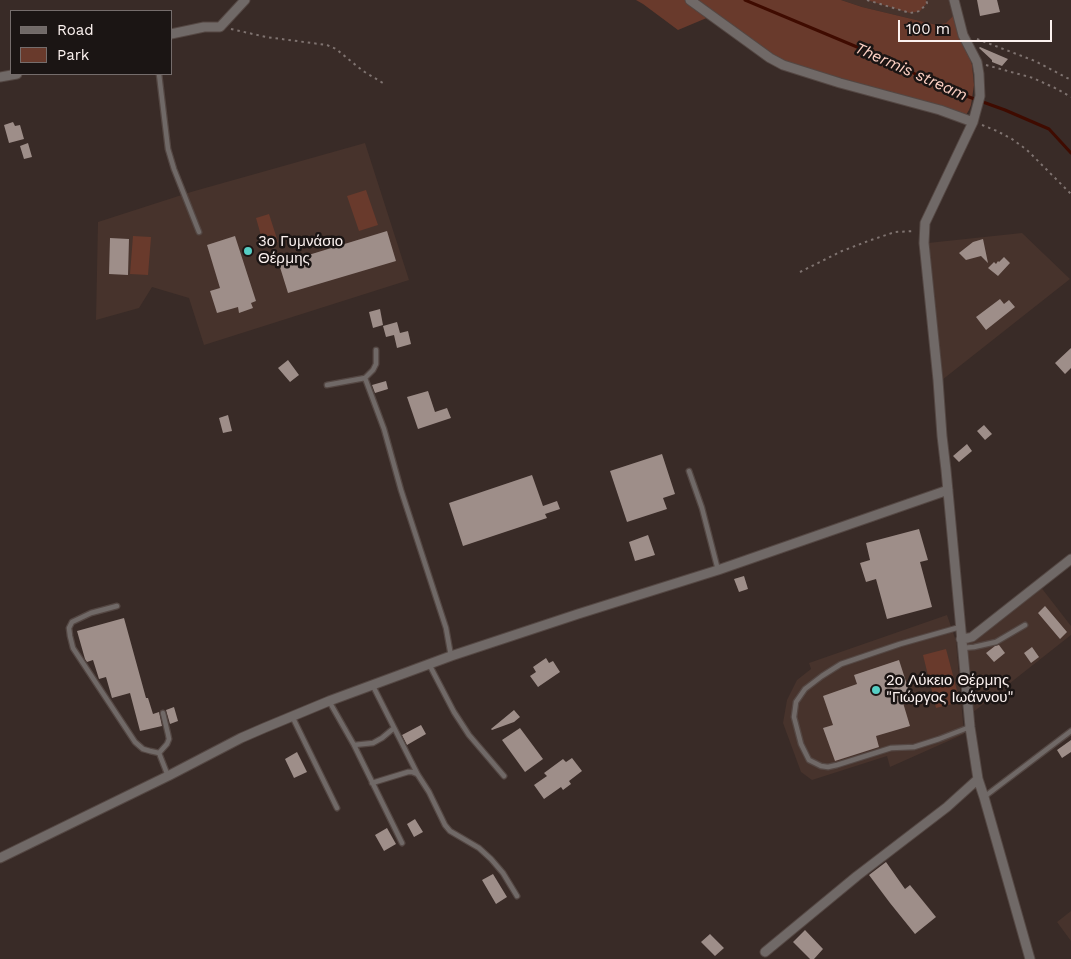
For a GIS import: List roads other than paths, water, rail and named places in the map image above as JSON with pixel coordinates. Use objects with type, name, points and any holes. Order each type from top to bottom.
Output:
[{"type":"street","points":[[172,34],[204,27],[220,27],[245,0]]},
{"type":"street","points":[[690,0],[783,66],[940,110],[972,122]]},
{"type":"street","points":[[954,0],[963,35],[977,62],[980,96],[972,122],[925,223],[924,243],[970,727],[978,779],[1030,959]]},
{"type":"street","points":[[0,858],[241,738],[372,684],[578,614],[718,570],[948,490]]},
{"type":"street","points":[[962,644],[1071,560]]},
{"type":"street","points":[[765,952],[978,779]]},
{"type":"lane","points":[[159,75],[168,149],[199,232]]},
{"type":"lane","points":[[327,385],[365,378],[376,364],[376,350]]},
{"type":"lane","points":[[365,378],[384,429],[401,490],[446,628],[451,656]]},
{"type":"lane","points":[[689,471],[702,508],[718,570]]},
{"type":"lane","points":[[118,606],[91,613],[72,622],[69,628],[71,642],[73,648],[135,742],[150,752],[159,753]]},
{"type":"lane","points":[[962,644],[974,648],[996,642],[1025,625]]},
{"type":"lane","points":[[960,627],[900,644],[841,664],[805,689],[796,702],[794,717],[801,744],[809,760],[828,767],[838,766],[891,748],[914,747],[970,727]]},
{"type":"lane","points":[[429,664],[454,712],[469,735],[504,776]]},
{"type":"lane","points":[[372,684],[418,775],[450,831],[479,848],[491,859],[503,873],[517,896]]},
{"type":"lane","points":[[329,701],[354,745],[402,844]]},
{"type":"lane","points":[[159,753],[169,739],[163,713]]},
{"type":"lane","points":[[292,716],[337,808]]},
{"type":"lane","points":[[354,745],[373,742],[382,738],[394,728]]},
{"type":"lane","points":[[984,797],[1071,731]]},
{"type":"lane","points":[[159,753],[168,776]]},
{"type":"lane","points":[[372,783],[408,772],[418,775]]},
{"type":"waterway","name":"Thermis stream","points":[[745,0],[869,52],[947,89],[1005,110],[1049,129],[1071,153]]},
{"type":"place","name":"3ο Γυμνάσιο Θέρμης","points":[[248,251]]},
{"type":"place","name":"2ο Λύκειο Θέρμης \"Γιώργος Ιωάννου\"","points":[[876,690]]}]
